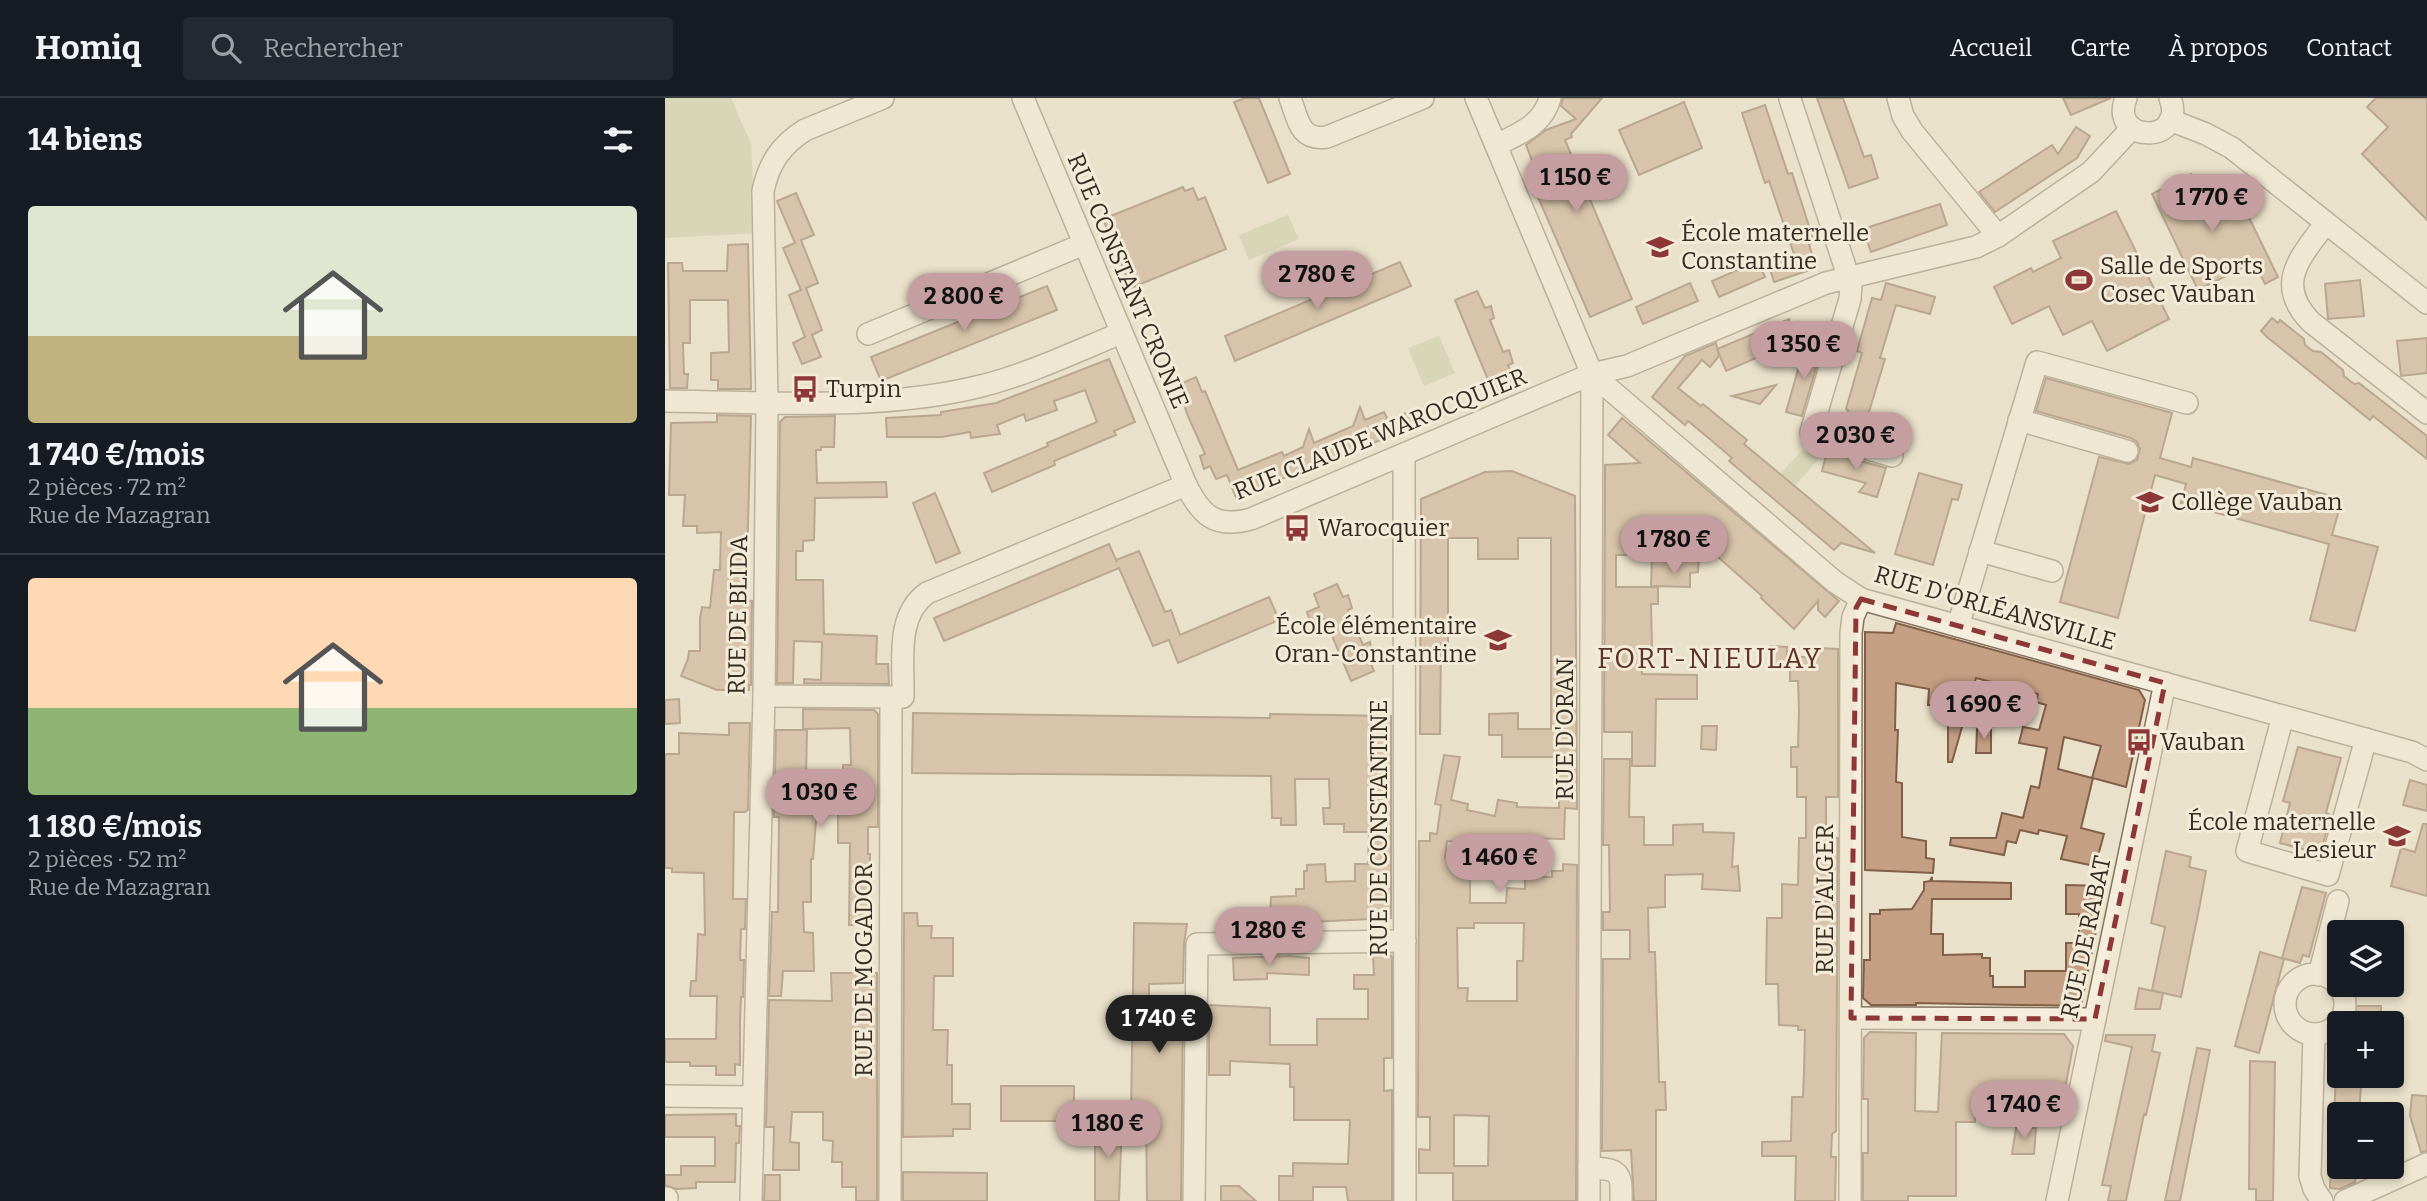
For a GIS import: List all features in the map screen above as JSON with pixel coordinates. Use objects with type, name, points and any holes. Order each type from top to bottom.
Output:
[{"type":"street","name":"RUE DE BLIDA","points":[[751,1201],[764,696],[767,402],[763,191],[771,164],[786,144],[805,130],[883,98]]},
{"type":"street","name":"RUE CONSTANT CRONIE","points":[[1023,98],[1186,485]]},
{"type":"street","points":[[1290,98],[1304,132],[1316,138],[1327,137],[1423,98]]},
{"type":"street","points":[[1476,98],[1592,374]]},
{"type":"street","points":[[1496,145],[1524,132],[1538,121],[1550,98]]},
{"type":"street","points":[[1898,98],[1903,116],[1912,131],[1998,236]]},
{"type":"street","points":[[2126,98],[2123,112],[2132,128],[2153,134],[2163,129],[2170,120],[2173,108],[2170,98]]},
{"type":"street","points":[[1794,102],[1849,276],[1850,299],[1811,432],[1892,456]]},
{"type":"street","points":[[2170,120],[2225,143],[2427,303]]},
{"type":"street","name":"RUE CLAUDE WAROCQUIER","points":[[1186,485],[1194,500],[1209,517],[1218,521],[1240,522],[1592,374],[1627,366],[1810,289],[1849,276],[1976,247],[1998,236],[2091,173],[2132,128]]},
{"type":"street","points":[[2325,224],[2297,262],[2294,271],[2293,292],[2301,313],[2427,413]]},
{"type":"street","points":[[868,334],[1084,243]]},
{"type":"street","points":[[665,401],[891,400],[958,391],[1025,372],[1121,333]]},
{"type":"street","points":[[1958,626],[2037,362],[2187,403]]},
{"type":"street","name":"RUE D'ORLÉANSVILLE","points":[[1592,374],[1835,582],[1861,599],[2422,755]]},
{"type":"street","name":"RUE D'ORAN","points":[[1589,1201],[1592,374]]},
{"type":"street","points":[[2019,420],[2127,451]]},
{"type":"street","name":"RUE DE CONSTANTINE","points":[[1404,454],[1405,1201]]},
{"type":"street","points":[[764,696],[903,698],[905,626],[912,606],[927,593],[1186,485]]},
{"type":"street","points":[[1980,551],[2052,571]]},
{"type":"street","name":"RUE D'ALGER","points":[[1850,1201],[1851,634],[1853,617],[1861,599]]},
{"type":"street","name":"RUE DE RABAT","points":[[2057,1201],[2165,683]]},
{"type":"street","name":"RUE DE MOGADOR","points":[[890,1201],[891,698]]},
{"type":"street","points":[[2283,716],[2248,850],[2328,875],[2366,739]]},
{"type":"street","points":[[2319,975],[2338,901]]},
{"type":"street","points":[[1194,1201],[1197,944],[1405,941]]},
{"type":"street","points":[[2319,975],[2332,979],[2339,986],[2345,1004],[2342,1018],[2336,1026],[2324,1033],[2314,1034],[2301,1031],[2293,1024],[2288,1017],[2285,1002],[2296,982],[2304,976],[2319,975]]},
{"type":"street","points":[[1851,1018],[2095,1019]]},
{"type":"street","points":[[2314,1034],[2311,1176],[2313,1189],[2322,1201]]},
{"type":"street","points":[[665,1096],[753,1097]]},
{"type":"street","points":[[2345,1201],[2427,1164]]},
{"type":"street","points":[[1589,1168],[1616,1171],[1622,1184],[1621,1201]]},
{"type":"highlighted area","points":[[1861,599],[2165,683],[2095,1019],[1851,1018],[1856,608]]},
{"type":"green space","points":[[665,98],[731,98],[751,144],[756,233],[665,238]]},
{"type":"green space","points":[[1288,215],[1299,239],[1249,260],[1239,235]]},
{"type":"green space","points":[[1439,336],[1455,373],[1424,386],[1408,348]]},
{"type":"green space","points":[[1801,451],[1823,454],[1779,504],[1765,491]]},
{"type":"building","points":[[1245,98],[1259,98],[1290,174],[1268,183],[1234,102]]},
{"type":"building","points":[[1563,98],[1602,98],[1571,134],[1572,137],[1565,140],[1632,299],[1590,317],[1528,174],[1536,171],[1526,145],[1546,130],[1576,119],[1561,106]]},
{"type":"building","points":[[1817,98],[1843,98],[1864,157],[1871,155],[1878,178],[1849,188]]},
{"type":"building","points":[[2063,98],[2111,98],[2071,115]]},
{"type":"building","points":[[2376,98],[2427,98],[2427,220],[2362,154],[2388,127],[2367,107]]},
{"type":"building","points":[[1684,102],[1702,148],[1639,175],[1619,130]]},
{"type":"building","points":[[1765,105],[1788,174],[1792,173],[1814,242],[1809,244],[1816,268],[1774,282],[1769,266],[1795,257],[1769,181],[1765,183],[1742,113]]},
{"type":"building","points":[[2076,127],[2090,136],[2077,158],[1995,212],[1979,192],[2052,145],[2058,154]]},
{"type":"building","points":[[2191,174],[2207,207],[2237,193],[2278,277],[2265,284],[2254,262],[2198,290],[2152,194]]},
{"type":"building","points":[[1183,187],[1185,191],[1193,188],[1198,200],[1205,197],[1226,249],[1131,288],[1103,219]]},
{"type":"building","points":[[796,193],[814,235],[801,240],[818,283],[806,288],[822,330],[812,335],[821,357],[802,364],[793,343],[805,337],[789,295],[801,290],[783,248],[795,243],[777,201]]},
{"type":"building","points":[[1940,204],[1947,225],[1871,252],[1863,229]]},
{"type":"building","name":"Salle de Sports Cosec Vauban","points":[[2116,211],[2169,319],[2107,351],[2092,321],[2063,335],[2049,306],[2012,324],[1994,287],[2031,268],[2033,272],[2061,258],[2053,241]]},
{"type":"building","points":[[748,244],[751,389],[718,389],[718,380],[711,380],[711,353],[729,352],[728,300],[690,300],[690,343],[683,343],[684,374],[688,374],[687,388],[670,388],[668,263],[682,263],[683,271],[727,271],[728,245]]},
{"type":"building","points":[[1758,261],[1765,277],[1719,297],[1712,281]]},
{"type":"building","points":[[1400,262],[1411,286],[1235,361],[1225,336]]},
{"type":"building","points":[[2360,280],[2364,316],[2328,319],[2325,284]]},
{"type":"building","points":[[1690,283],[1698,301],[1643,324],[1636,307]]},
{"type":"building","points":[[1886,283],[1935,297],[1930,314],[1896,305],[1880,358],[1885,359],[1868,415],[1907,427],[1902,443],[1844,427],[1846,409],[1862,353],[1857,351],[1872,298],[1881,300]]},
{"type":"building","points":[[1047,286],[1057,310],[881,381],[871,357]]},
{"type":"building","points":[[1477,291],[1485,308],[1491,306],[1494,318],[1490,320],[1503,352],[1509,350],[1513,363],[1508,365],[1516,383],[1493,392],[1455,300]]},
{"type":"building","points":[[2272,318],[2278,323],[2280,320],[2304,339],[2305,345],[2313,351],[2321,352],[2343,370],[2344,376],[2354,384],[2359,383],[2427,436],[2427,459],[2373,416],[2370,420],[2267,337],[2261,331]]},
{"type":"building","points":[[1789,319],[1791,326],[1799,322],[1805,337],[1726,371],[1717,349]]},
{"type":"building","points":[[2427,338],[2427,373],[2401,376],[2397,341]]},
{"type":"building","points":[[1716,343],[1719,356],[1710,367],[1702,360],[1678,388],[1701,406],[1703,404],[1747,440],[1744,444],[1875,553],[1841,543],[1834,550],[1729,461],[1732,458],[1711,440],[1688,421],[1685,425],[1652,397],[1685,356]]},
{"type":"building","points":[[1805,345],[1821,351],[1802,416],[1786,412]]},
{"type":"building","points":[[1109,359],[1135,422],[1114,431],[1116,435],[1054,461],[1055,465],[992,492],[984,473],[1097,422],[1085,390],[1054,401],[1057,410],[1026,421],[1024,414],[997,425],[1000,434],[971,438],[970,432],[942,437],[887,437],[886,418],[941,415],[941,412],[996,403]]},
{"type":"building","points":[[1196,377],[1202,392],[1205,391],[1238,470],[1282,452],[1284,456],[1303,447],[1309,429],[1314,443],[1353,426],[1360,407],[1365,420],[1384,412],[1388,420],[1417,409],[1422,422],[1293,478],[1291,475],[1236,498],[1227,475],[1216,479],[1210,466],[1204,469],[1200,456],[1205,454],[1187,414],[1178,385]]},
{"type":"building","points":[[2046,378],[2172,413],[2160,458],[2191,467],[2193,458],[2342,499],[2332,535],[2378,547],[2355,631],[2310,620],[2329,544],[2181,503],[2186,484],[2155,475],[2118,618],[2060,602],[2099,457],[2129,464],[2137,460],[2140,449],[2137,442],[2131,438],[2036,411]]},
{"type":"building","points":[[1776,385],[1760,404],[1732,396]]},
{"type":"building","points":[[717,415],[751,416],[747,560],[747,600],[752,601],[749,690],[717,690],[681,676],[689,651],[700,651],[700,618],[702,607],[710,608],[714,570],[720,570],[721,532],[697,533],[697,526],[683,526],[685,495],[669,495],[671,423],[717,422]]},
{"type":"building","points":[[835,416],[834,447],[821,447],[821,450],[816,450],[817,483],[886,482],[887,497],[815,498],[814,540],[803,541],[803,551],[796,551],[796,580],[823,580],[824,634],[877,636],[876,664],[888,664],[889,684],[804,683],[804,679],[821,680],[822,642],[794,641],[793,683],[777,683],[780,422],[785,417]]},
{"type":"building","points":[[1622,418],[1839,601],[1825,617],[1818,610],[1818,601],[1794,629],[1761,598],[1762,596],[1700,541],[1698,572],[1690,573],[1690,587],[1651,586],[1652,555],[1616,555],[1616,587],[1658,587],[1658,604],[1651,604],[1652,647],[1641,647],[1642,674],[1697,675],[1697,699],[1656,699],[1655,766],[1632,766],[1632,732],[1604,732],[1605,465],[1640,463],[1608,435]]},
{"type":"building","points":[[1827,452],[1886,468],[1877,497],[1859,492],[1866,483],[1822,471]]},
{"type":"building","points":[[1512,471],[1575,496],[1577,809],[1565,808],[1564,839],[1526,838],[1526,847],[1447,841],[1445,858],[1470,863],[1470,903],[1506,903],[1507,888],[1525,889],[1525,877],[1552,877],[1552,871],[1563,871],[1563,864],[1577,865],[1576,1201],[1453,1201],[1453,1173],[1419,1173],[1419,1149],[1430,1150],[1430,1117],[1418,1117],[1419,841],[1430,841],[1430,833],[1437,834],[1441,805],[1435,804],[1444,755],[1460,757],[1451,800],[1468,804],[1467,810],[1495,816],[1498,800],[1517,803],[1517,807],[1559,808],[1559,757],[1502,757],[1502,735],[1489,735],[1489,714],[1518,713],[1518,729],[1551,729],[1551,538],[1518,538],[1518,559],[1478,559],[1478,538],[1448,538],[1448,642],[1441,643],[1440,734],[1420,734],[1421,499],[1485,472]],"holes":[[[1474,923],[1524,923],[1523,961],[1517,961],[1517,1001],[1467,1001],[1468,988],[1458,988],[1457,928],[1474,928]],[[1454,1115],[1489,1116],[1488,1166],[1454,1166]]]},
{"type":"building","points":[[1919,473],[1962,485],[1958,500],[1952,499],[1933,565],[1895,554]]},
{"type":"building","points":[[935,493],[960,553],[936,563],[913,503]]},
{"type":"building","points":[[1109,544],[1116,560],[1139,551],[1165,612],[1171,610],[1180,635],[1269,597],[1279,620],[1178,663],[1169,640],[1153,646],[1119,568],[944,641],[934,618]]},
{"type":"building","points":[[1337,584],[1343,597],[1348,595],[1352,608],[1348,610],[1363,645],[1370,642],[1372,655],[1368,657],[1374,671],[1351,681],[1325,619],[1311,623],[1307,612],[1319,607],[1314,594]]},
{"type":"building","points":[[1896,623],[2139,690],[2145,700],[2126,787],[2093,778],[2081,828],[2104,834],[2095,866],[2061,859],[2067,836],[2039,830],[2038,834],[2020,830],[2016,843],[2007,841],[2004,855],[1950,845],[1951,838],[1996,838],[2002,813],[2023,818],[2031,786],[2039,788],[2047,748],[2019,743],[2023,727],[2039,730],[2046,705],[2036,702],[2038,694],[1976,678],[1952,762],[1948,762],[1948,705],[1928,705],[1929,689],[1896,683],[1896,782],[1902,783],[1902,837],[1926,841],[1926,858],[1934,859],[1933,873],[1865,870],[1865,632],[1893,633]],"holes":[[[2064,737],[2101,746],[2092,778],[2058,769]]]},
{"type":"building","points":[[1770,646],[1787,647],[1786,668],[1769,668]]},
{"type":"building","points":[[1818,648],[1838,649],[1838,797],[1826,797],[1826,838],[1838,838],[1836,1131],[1832,1134],[1831,1157],[1836,1157],[1835,1201],[1795,1201],[1796,1156],[1762,1156],[1762,1142],[1791,1141],[1792,1097],[1803,1097],[1805,1030],[1798,1030],[1798,1026],[1779,1025],[1778,984],[1766,984],[1767,918],[1782,918],[1782,884],[1798,885],[1799,838],[1806,838],[1806,797],[1797,797],[1797,767],[1791,767],[1791,747],[1798,747],[1799,710],[1798,681],[1790,681],[1790,656],[1817,658]]},
{"type":"building","points":[[679,699],[680,723],[665,724],[665,700]]},
{"type":"building","points":[[803,709],[874,710],[878,714],[878,827],[868,827],[868,925],[849,925],[850,843],[838,843],[838,808],[817,808],[811,859],[811,902],[803,902],[804,932],[813,933],[814,971],[783,971],[781,996],[769,996],[772,912],[778,912],[779,817],[774,817],[776,730],[807,730],[806,778],[843,778],[843,765],[851,765],[850,728],[803,729]]},
{"type":"building","points":[[913,713],[1270,718],[1270,714],[1391,716],[1391,918],[1270,924],[1271,897],[1296,896],[1296,889],[1304,889],[1304,871],[1307,871],[1307,865],[1325,864],[1326,882],[1355,881],[1355,864],[1368,864],[1369,832],[1344,832],[1344,824],[1324,824],[1323,808],[1330,808],[1329,779],[1295,779],[1296,825],[1281,825],[1281,818],[1272,818],[1271,776],[912,773]]},
{"type":"building","points":[[729,723],[750,723],[748,810],[734,812],[733,899],[746,899],[740,960],[744,960],[743,997],[740,1065],[735,1064],[735,1075],[716,1075],[716,1066],[665,1062],[665,1039],[716,1039],[717,996],[690,996],[691,981],[696,981],[698,934],[705,935],[704,873],[672,872],[672,868],[665,868],[665,754],[679,754],[679,733],[729,735]]},
{"type":"building","points":[[1702,726],[1717,726],[1716,750],[1701,749]]},
{"type":"building","points":[[1977,729],[1991,730],[1991,753],[1976,753]]},
{"type":"building","points":[[2298,747],[2341,758],[2326,813],[2331,815],[2320,854],[2280,843],[2290,803],[2283,801]]},
{"type":"building","points":[[1604,759],[1630,759],[1629,817],[1644,817],[1644,845],[1673,845],[1673,825],[1703,824],[1703,832],[1734,833],[1732,867],[1738,866],[1740,891],[1702,889],[1703,874],[1665,875],[1665,907],[1648,908],[1649,952],[1655,952],[1659,1082],[1665,1082],[1666,1110],[1656,1110],[1656,1201],[1634,1201],[1631,1150],[1602,1151],[1603,959],[1630,959],[1630,930],[1603,930],[1603,912],[1610,912],[1609,845],[1603,845]]},
{"type":"building","points":[[2410,780],[2427,785],[2427,811],[2403,805]]},
{"type":"building","points":[[2423,824],[2427,824],[2427,896],[2391,886],[2401,848],[2415,852]]},
{"type":"building","points":[[2166,851],[2191,857],[2189,867],[2206,871],[2200,904],[2181,997],[2163,993],[2160,1009],[2135,1009],[2139,988],[2162,993],[2152,990],[2165,927],[2151,923]]},
{"type":"building","points":[[1932,877],[1932,881],[2011,883],[2011,899],[1932,899],[1931,934],[1943,934],[1943,955],[1982,954],[1982,958],[1990,958],[1993,987],[2025,987],[2025,971],[2066,971],[2066,943],[2079,943],[2079,914],[2066,914],[2066,885],[2105,886],[2081,1006],[1916,1003],[1871,1005],[1863,998],[1864,960],[1870,960],[1870,914],[1880,914],[1880,910],[1912,909],[1924,890],[1924,882],[1930,881]]},
{"type":"building","points":[[2302,887],[2326,893],[2309,957],[2303,955],[2300,963],[2282,958]]},
{"type":"building","points":[[904,913],[917,913],[918,926],[932,926],[931,938],[953,938],[953,976],[934,976],[933,1030],[948,1030],[947,1065],[952,1065],[952,1104],[970,1104],[970,1129],[953,1129],[953,1136],[903,1137]]},
{"type":"building","points":[[1134,923],[1187,924],[1183,983],[1149,984],[1149,1003],[1183,1004],[1181,1201],[1147,1201],[1146,1113],[1131,1113]]},
{"type":"building","points":[[2260,952],[2284,959],[2259,1053],[2235,1046]]},
{"type":"building","points":[[1389,954],[1392,957],[1392,1058],[1384,1058],[1384,1091],[1392,1090],[1392,1201],[1348,1201],[1346,1187],[1313,1187],[1313,1201],[1279,1201],[1279,1176],[1293,1176],[1293,1163],[1348,1164],[1350,1120],[1294,1120],[1294,1087],[1290,1087],[1290,1064],[1230,1061],[1230,1075],[1209,1075],[1209,1005],[1270,1008],[1270,1045],[1317,1045],[1317,1019],[1368,1019],[1368,989],[1354,989],[1354,975],[1374,975],[1373,955]]},
{"type":"building","points":[[1233,958],[1309,958],[1309,975],[1267,973],[1267,979],[1234,980]]},
{"type":"building","points":[[831,973],[877,973],[877,1201],[856,1201],[856,1187],[842,1187],[842,1162],[832,1162],[833,1141],[823,1140],[823,1112],[792,1112],[790,1142],[799,1143],[799,1170],[773,1170],[774,1127],[766,1127],[769,1000],[832,1001]]},
{"type":"building","points":[[2355,1006],[2381,1006],[2381,1011],[2355,1011]]},
{"type":"building","points":[[1870,1032],[1916,1033],[1915,1111],[1938,1112],[1942,1033],[2064,1034],[2073,1046],[2061,1111],[2006,1099],[2007,1093],[1976,1092],[1975,1122],[1956,1122],[1956,1196],[1908,1196],[1908,1201],[1863,1201],[1863,1153],[1868,1153],[1868,1099],[1863,1099],[1864,1038]]},
{"type":"building","points":[[2106,1035],[2155,1035],[2152,1051],[2160,1053],[2126,1201],[2108,1201],[2111,1186],[2102,1185],[2132,1047],[2105,1041]]},
{"type":"building","points":[[2197,1048],[2210,1050],[2180,1201],[2165,1201]]},
{"type":"building","points":[[2250,1061],[2275,1062],[2273,1201],[2256,1201],[2256,1189],[2249,1189]]},
{"type":"building","points":[[1001,1086],[1074,1086],[1074,1121],[1001,1121]]},
{"type":"building","points":[[2335,1088],[2361,1088],[2360,1102],[2335,1102]]},
{"type":"building","points":[[2412,1095],[2427,1096],[2427,1151],[2421,1152],[2410,1116]]},
{"type":"building","points":[[736,1114],[736,1126],[740,1126],[739,1143],[736,1143],[735,1182],[696,1182],[696,1188],[676,1189],[665,1185],[665,1175],[681,1175],[681,1166],[715,1166],[715,1137],[665,1137],[665,1115]]},
{"type":"building","points":[[1095,1121],[1122,1121],[1119,1201],[1095,1201]]},
{"type":"building","points":[[2016,1128],[2036,1128],[2034,1154],[2012,1154]]},
{"type":"building","points":[[903,1172],[987,1173],[987,1201],[903,1201]]},
{"type":"building","points":[[765,1175],[780,1175],[780,1201],[764,1201]]},
{"type":"building","points":[[2330,1179],[2355,1179],[2355,1182],[2340,1189],[2330,1188]]},
{"type":"building","points":[[1221,1186],[1239,1186],[1256,1201],[1221,1201]]},
{"type":"place","name":"École maternelle Constantine","points":[[1660,247]]},
{"type":"place","name":"Salle de Sports Cosec Vauban","points":[[2079,280]]},
{"type":"place","name":"Turpin","points":[[805,389]]},
{"type":"place","name":"Collège Vauban","points":[[2150,502]]},
{"type":"place","name":"Warocquier","points":[[1297,528]]},
{"type":"place","name":"École élémentaire Oran-Constantine","points":[[1498,640]]},
{"type":"place","name":"Vauban","points":[[2139,742]]},
{"type":"place","name":"École maternelle Lesieur","points":[[2397,836]]},
{"type":"district","name":"FORT-NIEULAY","points":[[1710,658]]}]
